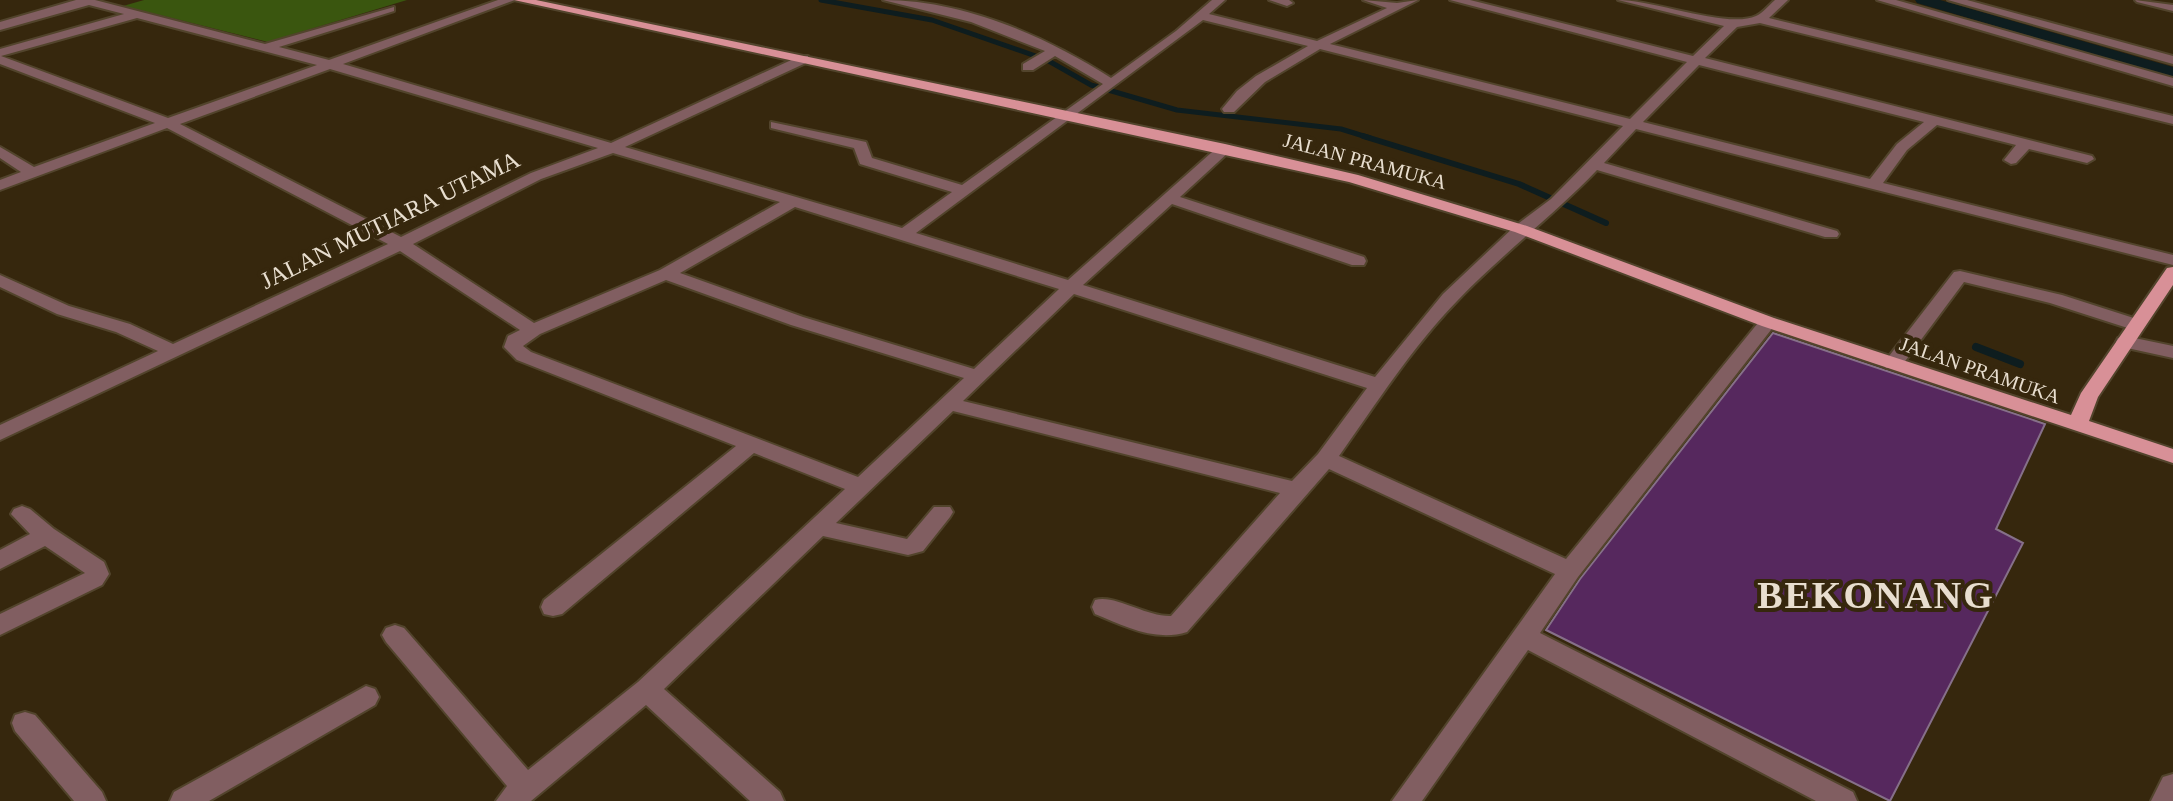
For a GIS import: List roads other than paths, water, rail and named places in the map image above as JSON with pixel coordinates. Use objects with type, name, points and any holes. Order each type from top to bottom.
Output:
[{"type":"main road","name":"JALAN PRAMUKA","points":[[530,1],[1225,148],[1353,178],[1521,229],[1768,322],[2173,456]]},
{"type":"main road","points":[[2077,426],[2088,397],[2173,272]]},
{"type":"street","points":[[0,185],[509,0]]},
{"type":"street","points":[[889,0],[944,12],[1056,50],[1106,87]]},
{"type":"street","points":[[904,234],[1069,116],[1219,0]]},
{"type":"street","points":[[1369,0],[1399,7]]},
{"type":"street","points":[[1229,109],[1239,95],[1271,72],[1412,0]]},
{"type":"street","points":[[1456,0],[2087,159]]},
{"type":"street","points":[[1482,7],[1494,0]]},
{"type":"street","points":[[1624,0],[1657,4],[1733,24],[1760,19],[2173,120]]},
{"type":"street","points":[[1760,19],[1782,0]]},
{"type":"street","points":[[1883,0],[2173,82]]},
{"type":"street","points":[[1954,0],[2173,60]]},
{"type":"street","points":[[2141,0],[2173,8]]},
{"type":"street","points":[[0,26],[86,1],[111,7],[137,7],[790,203],[904,234],[1379,385]]},
{"type":"street","points":[[0,53],[137,7]]},
{"type":"street","points":[[267,47],[390,9]]},
{"type":"street","points":[[1202,16],[2173,260]]},
{"type":"street","points":[[1539,39],[1549,24]]},
{"type":"street","points":[[1104,607],[1148,625],[1164,628],[1178,625],[1296,489],[1326,459],[1379,385],[1449,298],[1521,229],[1562,198],[1630,125],[1733,24]]},
{"type":"street","points":[[1028,67],[1056,50]]},
{"type":"street","name":"JALAN MUTIARA UTAMA","points":[[0,433],[170,350],[401,244],[536,176],[609,149],[804,59]]},
{"type":"street","points":[[0,60],[168,123],[401,244],[533,330]]},
{"type":"street","points":[[1875,183],[1902,147],[1934,120]]},
{"type":"street","points":[[776,125],[861,145],[865,161],[966,191]]},
{"type":"street","points":[[2011,160],[2026,143]]},
{"type":"street","points":[[395,635],[517,794],[647,689],[1070,288],[1225,148]]},
{"type":"street","points":[[0,151],[33,174]]},
{"type":"street","points":[[1593,164],[1831,234]]},
{"type":"street","points":[[1168,198],[1358,261]]},
{"type":"street","points":[[790,203],[666,274],[533,330],[515,340],[513,347],[524,356],[860,486]]},
{"type":"street","points":[[666,274],[797,321],[978,376]]},
{"type":"street","points":[[1893,364],[1960,276],[2056,299],[2137,325]]},
{"type":"street","points":[[0,280],[63,310],[123,328],[170,350]]},
{"type":"street","points":[[1406,801],[1570,571],[1768,322]]},
{"type":"street","points":[[2125,342],[2173,352]]},
{"type":"street","points":[[949,404],[1296,489]]},
{"type":"street","points":[[553,607],[751,444]]},
{"type":"street","points":[[1326,459],[1570,571]]},
{"type":"street","points":[[818,527],[908,547],[915,545],[942,512]]},
{"type":"street","points":[[0,625],[94,579],[97,574],[96,568],[46,535],[22,514]]},
{"type":"street","points":[[0,561],[46,535]]},
{"type":"street","points":[[1522,635],[1843,801]]},
{"type":"street","points":[[647,689],[770,801]]},
{"type":"street","points":[[184,801],[366,697]]},
{"type":"street","points":[[25,723],[92,801]]},
{"type":"street","points":[[2165,801],[2173,786]]},
{"type":"waterway","points":[[821,0],[932,20],[1047,60],[1091,85],[1177,110],[1341,129],[1370,138]]},
{"type":"waterway","points":[[1923,0],[2173,73]]},
{"type":"waterway","points":[[1363,136],[1519,184],[1606,223]]},
{"type":"waterway","points":[[1976,347],[2020,364]]},
{"type":"district","name":"BEKONANG","points":[[1876,595]]}]
